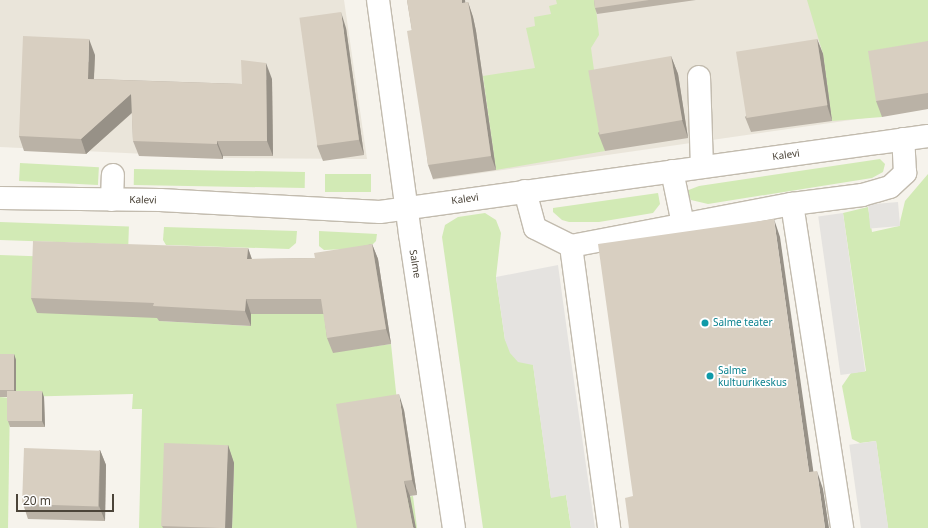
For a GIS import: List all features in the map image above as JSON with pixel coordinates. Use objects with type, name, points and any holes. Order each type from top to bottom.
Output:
[{"type":"street","name":"Salme","points":[[378,0],[454,528]]},
{"type":"street","points":[[699,77],[702,166]]},
{"type":"street","name":"Kalevi","points":[[0,198],[112,200],[380,212],[672,170],[928,136]]},
{"type":"street","points":[[525,191],[535,228],[570,246],[792,204],[862,195],[890,187],[905,173],[903,139]]},
{"type":"street","points":[[672,170],[683,224]]},
{"type":"street","points":[[112,200],[113,175]]},
{"type":"street","points":[[792,204],[842,528]]},
{"type":"street","points":[[570,246],[609,528]]},
{"type":"shaded area","points":[[0,0],[344,0],[367,159],[230,158],[0,147]]},
{"type":"shaded area","points":[[407,0],[928,0],[928,109],[433,180]]},
{"type":"shaded area","points":[[898,202],[900,226],[870,229],[868,205]]},
{"type":"shaded area","points":[[843,213],[865,371],[841,375],[818,216]]},
{"type":"shaded area","points":[[558,265],[595,528],[571,528],[566,495],[551,498],[533,365],[518,362],[510,353],[505,340],[496,277]]},
{"type":"shaded area","points":[[876,441],[888,528],[861,528],[849,445]]},
{"type":"green space","points":[[556,0],[595,0],[599,35],[591,48],[605,151],[496,170],[483,76],[535,68],[526,28],[535,26],[534,17],[551,14],[549,6],[557,4]]},
{"type":"green space","points":[[807,0],[928,0],[928,58],[882,117],[832,121],[823,54]]},
{"type":"green space","points":[[880,159],[885,164],[883,172],[872,178],[708,204],[691,200],[686,191],[699,186]]},
{"type":"green space","points":[[20,163],[99,167],[98,185],[19,181]]},
{"type":"green space","points":[[134,169],[305,172],[305,188],[134,185]]},
{"type":"green space","points":[[325,174],[371,174],[371,192],[325,192]]},
{"type":"green space","points":[[928,174],[928,528],[888,528],[876,441],[860,443],[852,439],[842,386],[851,373],[866,371],[843,213],[868,207],[872,232],[899,226],[905,201]]},
{"type":"green space","points":[[658,193],[660,204],[653,213],[599,222],[569,222],[562,220],[553,212],[553,208]]},
{"type":"green space","points":[[485,213],[496,220],[501,233],[496,277],[505,340],[533,364],[551,497],[566,495],[571,528],[483,528],[442,237],[445,225],[458,217]]},
{"type":"green space","points":[[0,222],[129,227],[128,244],[0,240]]},
{"type":"green space","points":[[164,227],[297,231],[296,243],[289,249],[166,245],[163,240]]},
{"type":"green space","points":[[319,231],[377,234],[376,241],[369,248],[324,250],[319,246]]},
{"type":"green space","points":[[0,255],[142,260],[159,321],[250,326],[253,263],[320,266],[333,352],[391,344],[398,411],[356,504],[413,496],[417,528],[232,528],[234,463],[169,528],[139,528],[142,409],[132,409],[133,394],[16,397],[16,361],[0,360]]},
{"type":"green space","points":[[0,397],[10,398],[8,528],[0,528]]},
{"type":"building","points":[[407,0],[462,0],[462,3],[468,2],[491,156],[428,165],[407,31],[412,30]]},
{"type":"building","points":[[594,0],[649,0],[595,8]]},
{"type":"building","points":[[341,12],[359,140],[317,146],[299,18]]},
{"type":"building","points":[[23,36],[89,39],[88,79],[242,84],[241,60],[266,63],[267,141],[217,141],[217,144],[133,141],[131,94],[81,139],[19,136]]},
{"type":"building","points":[[817,39],[827,105],[746,118],[736,52]]},
{"type":"building","points":[[928,41],[928,93],[876,101],[868,51]]},
{"type":"building","points":[[671,56],[682,120],[600,135],[588,71]]},
{"type":"building","name":"Salme kultuurikeskus","points":[[774,219],[809,472],[817,471],[825,528],[629,528],[625,498],[633,496],[598,244]]},
{"type":"building","points":[[33,241],[248,248],[247,259],[315,258],[314,253],[372,244],[386,329],[327,338],[321,299],[246,299],[245,311],[153,306],[154,303],[31,298]]},
{"type":"building","points":[[0,354],[14,354],[14,390],[0,390]]},
{"type":"building","points":[[7,391],[42,391],[42,421],[7,421]]},
{"type":"building","points":[[399,394],[412,480],[404,481],[414,528],[357,528],[336,404]]},
{"type":"building","points":[[164,443],[228,445],[225,528],[161,526]]},
{"type":"building","points":[[24,448],[100,451],[98,507],[22,504]]},
{"type":"place","name":"Salme teater","points":[[705,323]]},
{"type":"place","name":"Salme kultuurikeskus","points":[[710,376]]}]
